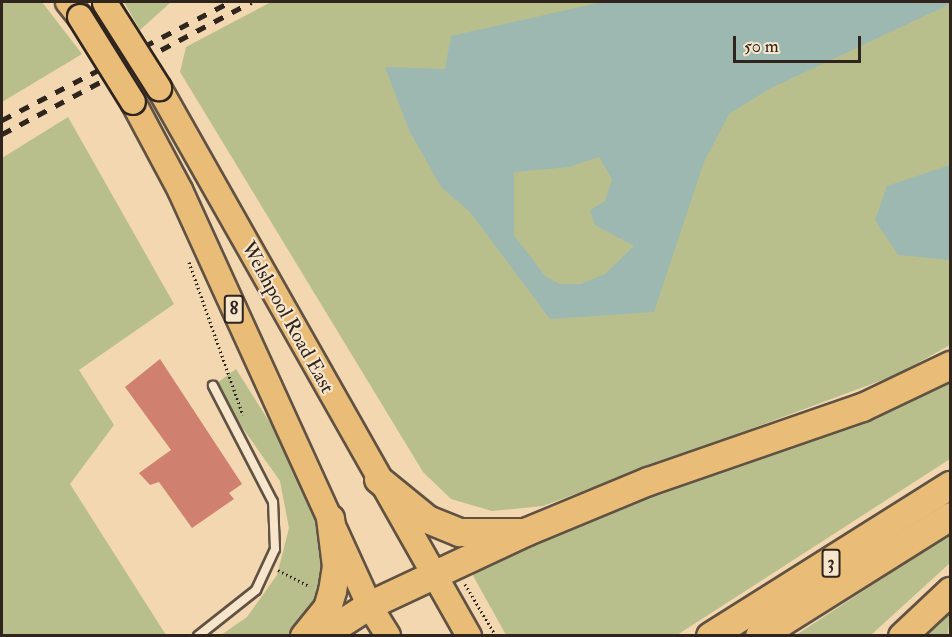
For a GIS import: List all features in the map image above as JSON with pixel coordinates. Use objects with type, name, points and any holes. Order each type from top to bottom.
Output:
[{"type":"highway","name":"Welshpool Road East","points":[[104,2],[159,88],[378,478],[446,569],[469,636]]},
{"type":"highway","name":"Welshpool Road East","points":[[74,9],[133,102],[180,190],[369,605],[388,636]]},
{"type":"highway","points":[[321,636],[369,605],[527,531],[648,481],[862,407],[951,365]]},
{"type":"highway","points":[[378,478],[427,519],[459,532],[527,531]]},
{"type":"highway","name":"3","points":[[710,636],[951,485]]},
{"type":"highway","name":"3","points":[[759,636],[951,516]]},
{"type":"highway","points":[[304,636],[327,608],[333,591],[336,566],[330,518]]},
{"type":"highway","points":[[902,636],[951,591]]},
{"type":"lane","points":[[198,636],[256,590],[275,549],[273,502],[213,386]]},
{"type":"path","points":[[185,252],[245,424]]},
{"type":"path","points":[[279,559],[280,572],[333,591]]},
{"type":"path","points":[[446,569],[476,595],[496,636]]},
{"type":"green space","points":[[2,2],[42,2],[82,54],[2,102]]},
{"type":"green space","points":[[124,2],[171,2],[140,30]]},
{"type":"green space","points":[[271,2],[950,2],[950,345],[896,375],[543,506],[492,511],[451,499],[423,472],[180,72],[186,47]]},
{"type":"green space","points":[[68,117],[174,304],[79,370],[114,425],[70,484],[166,635],[2,635],[2,158]]},
{"type":"green space","points":[[236,369],[330,518],[336,566],[304,635],[221,635],[247,617],[277,575],[289,528],[280,481],[213,386]]},
{"type":"green space","points":[[950,380],[950,459],[677,635],[506,635],[471,572],[547,530],[889,409]]},
{"type":"green space","points":[[950,534],[950,563],[871,635],[796,635]]},
{"type":"green space","points":[[950,608],[948,635],[923,636]]},
{"type":"water","points":[[602,2],[950,2],[950,4],[769,89],[729,114],[704,162],[654,312],[550,319],[470,212],[441,187],[409,130],[385,67],[445,69],[451,36]],"holes":[[[599,157],[612,179],[605,201],[590,210],[595,225],[634,246],[605,274],[581,284],[560,284],[545,276],[514,235],[514,172],[569,167]]]},
{"type":"water","points":[[950,165],[950,260],[898,255],[875,220],[887,186]]},
{"type":"building","points":[[160,359],[242,484],[229,493],[234,499],[192,528],[159,482],[150,485],[139,473],[171,450],[125,387]]},
{"type":"railway","points":[[2,120],[230,2]]},
{"type":"railway","points":[[2,134],[251,2]]}]
